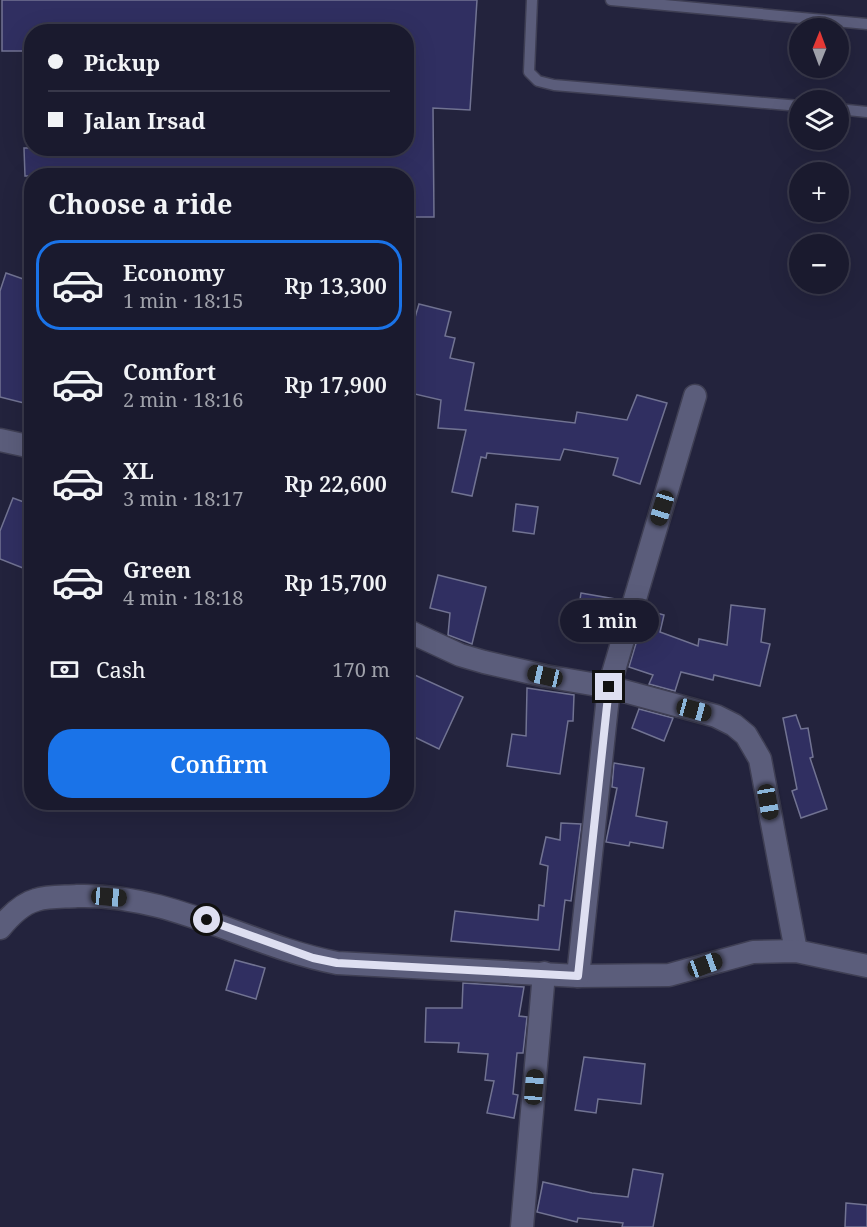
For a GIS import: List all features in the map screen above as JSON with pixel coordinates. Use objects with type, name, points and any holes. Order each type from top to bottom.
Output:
[{"type":"street","points":[[578,976],[609,687],[695,396]]},
{"type":"street","points":[[0,440],[24,445]]},
{"type":"street","points":[[414,634],[460,655],[484,662],[609,687],[716,716],[734,724],[746,735],[760,759],[796,951]]},
{"type":"street","points":[[0,928],[12,914],[34,900],[93,896],[125,899],[187,913],[313,958],[337,963],[578,976],[669,975],[753,952],[796,951],[867,966]]},
{"type":"street","points":[[522,1227],[544,973]]},
{"type":"lane","points":[[532,0],[529,72],[538,81],[554,85],[789,105]]},
{"type":"lane","points":[[611,0],[867,24]]},
{"type":"lane","points":[[849,110],[867,112]]},
{"type":"building","points":[[2,0],[477,0],[470,110],[433,108],[434,217],[414,217],[414,168],[25,168],[24,156],[414,156],[414,24],[24,24],[24,51],[2,51]]},
{"type":"building","points":[[6,273],[24,279],[24,403],[0,397],[0,291]]},
{"type":"building","points":[[419,304],[451,312],[445,336],[455,338],[450,358],[474,363],[465,410],[575,423],[577,412],[627,420],[637,395],[667,403],[640,484],[613,475],[618,458],[564,449],[560,460],[487,453],[486,458],[481,457],[472,496],[452,492],[466,430],[438,428],[441,400],[414,394],[414,321]]},
{"type":"building","points":[[13,498],[24,502],[23,568],[0,559],[0,531]]},
{"type":"building","points":[[516,504],[538,507],[534,534],[513,531]]},
{"type":"building","points":[[438,575],[486,587],[472,644],[448,635],[450,613],[430,608]]},
{"type":"building","points":[[581,593],[615,599],[615,603],[619,604],[608,643],[574,638]]},
{"type":"building","points":[[731,605],[765,609],[761,642],[770,644],[760,686],[714,675],[713,680],[681,672],[675,691],[649,684],[653,675],[629,667],[646,610],[664,615],[660,632],[698,646],[699,639],[727,645]]},
{"type":"building","points":[[414,675],[463,697],[439,749],[414,737]]},
{"type":"building","points":[[527,688],[574,695],[573,721],[568,721],[560,774],[507,766],[512,734],[526,736]]},
{"type":"building","points":[[639,709],[673,718],[664,741],[632,728]]},
{"type":"building","points":[[796,715],[801,729],[808,728],[813,757],[810,758],[827,809],[801,818],[792,791],[797,789],[783,718]]},
{"type":"building","points":[[614,763],[644,768],[636,816],[667,822],[663,848],[630,842],[629,846],[606,842],[617,788],[612,787]]},
{"type":"building","points":[[561,823],[581,824],[571,901],[565,900],[559,950],[451,941],[455,911],[538,920],[539,905],[544,906],[548,866],[540,864],[546,837],[560,840]]},
{"type":"building","points":[[235,960],[265,968],[256,999],[226,990]]},
{"type":"building","points":[[463,983],[524,987],[519,1016],[527,1017],[523,1053],[517,1053],[513,1094],[518,1095],[514,1118],[487,1113],[494,1081],[485,1080],[488,1054],[458,1052],[459,1043],[425,1042],[426,1008],[462,1008]]},
{"type":"building","points":[[584,1057],[645,1064],[641,1104],[598,1099],[596,1113],[575,1110]]},
{"type":"building","points":[[633,1169],[663,1174],[653,1227],[622,1227],[623,1223],[578,1218],[577,1222],[537,1212],[543,1182],[592,1193],[628,1197]]},
{"type":"building","points":[[846,1203],[867,1205],[867,1227],[845,1227]]},
{"type":"route","points":[[207,920],[313,958],[337,963],[443,966],[578,976],[609,687]]}]
